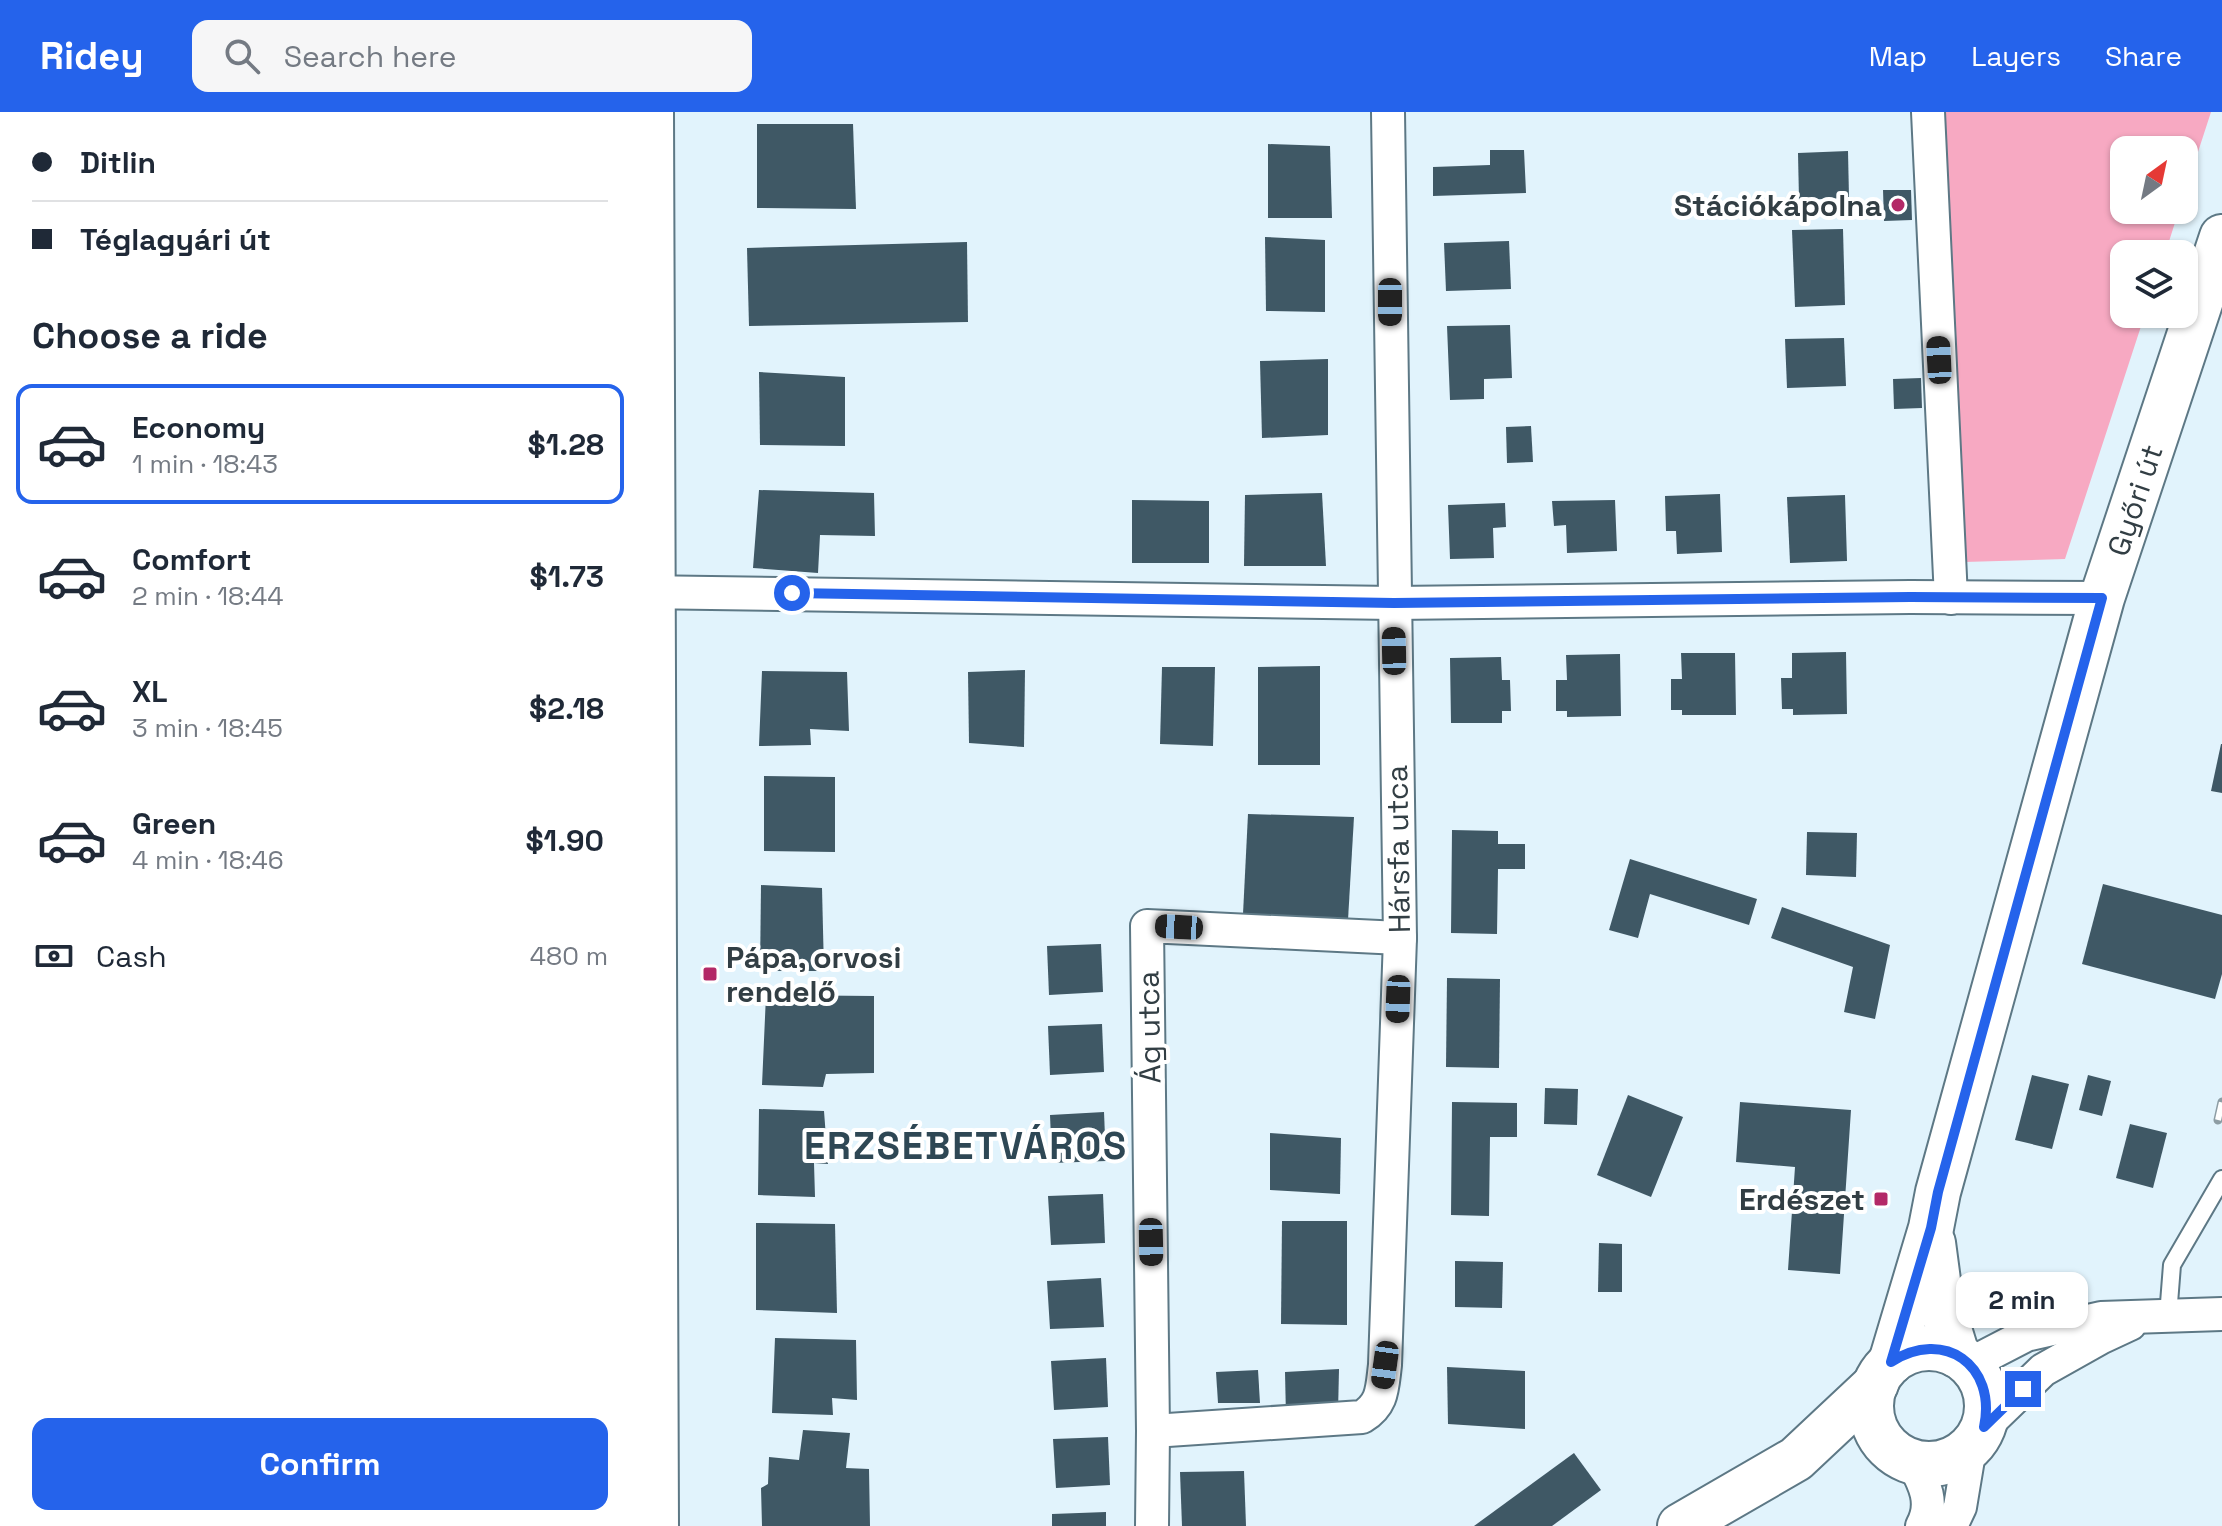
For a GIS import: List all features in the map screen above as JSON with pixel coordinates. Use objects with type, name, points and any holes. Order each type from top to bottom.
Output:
[{"type":"street","points":[[651,112],[647,592],[656,1526]]},
{"type":"street","name":"Hársfa utca","points":[[1153,1431],[1362,1417],[1375,1409],[1381,1394],[1385,1365],[1400,938],[1388,112]]},
{"type":"street","points":[[1928,112],[1951,598]]},
{"type":"street","name":"Győri út","points":[[1884,1373],[1931,1228],[1938,1192],[2102,598],[2222,237]]},
{"type":"street","points":[[647,592],[1394,603],[2102,598]]},
{"type":"street","name":"Ág utca","points":[[1152,1526],[1147,926],[1400,938]]},
{"type":"street","name":"Győri út","points":[[1931,1228],[1941,1303],[1964,1360]]},
{"type":"street","points":[[1964,1360],[2026,1335],[2101,1318],[2222,1314]]},
{"type":"street","points":[[1796,1459],[1853,1446],[1930,1464],[1947,1461],[1977,1437],[2043,1370],[2100,1338],[2158,1316]]},
{"type":"street","points":[[1680,1526],[1796,1459],[1906,1352],[1924,1348],[1943,1349],[1964,1360],[1979,1376],[1986,1392],[1988,1410],[1977,1437],[1960,1507],[1951,1526]]},
{"type":"street","points":[[1884,1373],[1872,1394],[1876,1428],[1926,1487],[1928,1500],[1922,1526]]},
{"type":"lane","points":[[2158,1316],[2172,1265],[2222,1179]]},
{"type":"shaded area","points":[[1943,112],[2211,112],[2198,152],[2198,136],[2110,136],[2110,224],[2175,224],[2169,240],[2110,240],[2110,328],[2140,328],[2065,559],[1964,562]]},
{"type":"building","points":[[757,124],[853,124],[856,209],[757,208]]},
{"type":"building","points":[[1268,144],[1330,146],[1332,218],[1268,218]]},
{"type":"building","points":[[1490,150],[1524,150],[1526,193],[1433,196],[1433,167],[1490,165]]},
{"type":"building","points":[[1848,151],[1849,198],[1799,200],[1798,153]]},
{"type":"building","name":"Stációkápolna","points":[[1883,190],[1911,190],[1912,220],[1884,221]]},
{"type":"building","points":[[1843,229],[1845,305],[1795,307],[1792,230]]},
{"type":"building","points":[[1265,237],[1325,240],[1325,312],[1266,311]]},
{"type":"building","points":[[1509,241],[1511,289],[1446,291],[1444,243]]},
{"type":"building","points":[[967,242],[968,322],[749,326],[747,248]]},
{"type":"building","points":[[1510,325],[1512,378],[1484,379],[1484,399],[1450,400],[1447,326]]},
{"type":"building","points":[[1844,338],[1846,386],[1787,388],[1785,339]]},
{"type":"building","points":[[1328,359],[1328,435],[1262,438],[1260,361]]},
{"type":"building","points":[[759,372],[845,377],[845,446],[760,445]]},
{"type":"building","points":[[1921,378],[1922,408],[1894,409],[1893,379]]},
{"type":"building","points":[[1531,426],[1533,462],[1507,463],[1506,427]]},
{"type":"building","points":[[759,490],[874,493],[875,536],[820,535],[818,573],[753,568]]},
{"type":"building","points":[[1322,493],[1326,566],[1244,566],[1245,495]]},
{"type":"building","points":[[1720,494],[1722,552],[1677,554],[1676,531],[1666,531],[1665,496]]},
{"type":"building","points":[[1845,495],[1847,561],[1790,563],[1787,497]]},
{"type":"building","points":[[1132,500],[1209,501],[1209,563],[1132,563]]},
{"type":"building","points":[[1615,500],[1617,551],[1567,553],[1566,525],[1554,526],[1552,501]]},
{"type":"building","points":[[1505,503],[1506,527],[1493,528],[1494,558],[1450,559],[1448,505]]},
{"type":"building","points":[[1846,652],[1847,714],[1793,715],[1793,709],[1782,709],[1781,678],[1792,678],[1792,653]]},
{"type":"building","points":[[1681,653],[1735,653],[1736,715],[1682,715],[1682,710],[1671,710],[1671,679],[1682,679]]},
{"type":"building","points":[[1620,654],[1621,716],[1567,717],[1567,711],[1556,711],[1556,680],[1567,680],[1566,655]]},
{"type":"building","points":[[1501,657],[1502,680],[1510,680],[1511,711],[1502,711],[1502,723],[1451,723],[1450,658]]},
{"type":"building","points":[[1320,666],[1320,765],[1258,765],[1258,667]]},
{"type":"building","points":[[1162,667],[1215,667],[1213,746],[1160,744]]},
{"type":"building","points":[[1025,670],[1024,747],[969,743],[968,672]]},
{"type":"building","points":[[762,671],[847,672],[849,731],[810,729],[811,745],[759,746]]},
{"type":"building","points":[[2222,744],[2222,793],[2211,791]]},
{"type":"building","points":[[764,776],[835,777],[835,852],[764,851]]},
{"type":"building","points":[[1248,814],[1354,817],[1348,920],[1243,914]]},
{"type":"building","points":[[1452,830],[1498,831],[1498,844],[1525,844],[1525,869],[1498,869],[1497,934],[1451,933]]},
{"type":"building","points":[[1807,832],[1857,833],[1856,877],[1806,875]]},
{"type":"building","points":[[1630,859],[1757,899],[1749,925],[1650,894],[1638,938],[1609,930]]},
{"type":"building","points":[[2103,884],[2222,915],[2222,974],[2215,999],[2082,964]]},
{"type":"building","points":[[761,885],[822,888],[824,971],[760,971]]},
{"type":"building","points":[[1782,907],[1890,945],[1875,1019],[1844,1012],[1853,967],[1771,938]]},
{"type":"building","points":[[1101,944],[1103,992],[1049,995],[1047,946]]},
{"type":"building","points":[[1447,978],[1500,979],[1499,1068],[1446,1067]]},
{"type":"building","points":[[766,995],[874,996],[874,1073],[826,1074],[823,1087],[762,1085]]},
{"type":"building","points":[[1102,1024],[1104,1072],[1050,1075],[1048,1026]]},
{"type":"building","points":[[2032,1075],[2069,1084],[2052,1149],[2015,1140]]},
{"type":"building","points":[[2088,1075],[2111,1081],[2102,1116],[2079,1110]]},
{"type":"building","points":[[1545,1088],[1578,1089],[1577,1125],[1544,1124]]},
{"type":"building","points":[[1628,1095],[1683,1117],[1651,1197],[1597,1175]]},
{"type":"building","points":[[1452,1102],[1517,1103],[1517,1137],[1490,1137],[1489,1216],[1451,1215]]},
{"type":"building","points":[[1740,1102],[1851,1110],[1840,1274],[1788,1270],[1795,1167],[1736,1162]]},
{"type":"building","points":[[759,1109],[824,1111],[828,1164],[814,1163],[815,1197],[758,1195]]},
{"type":"building","points":[[1104,1112],[1106,1161],[1052,1163],[1050,1115]]},
{"type":"building","points":[[2130,1124],[2167,1133],[2153,1188],[2116,1178]]},
{"type":"building","points":[[1270,1133],[1341,1138],[1340,1194],[1270,1190]]},
{"type":"building","points":[[1103,1194],[1105,1243],[1051,1245],[1048,1196]]},
{"type":"building","points":[[1282,1221],[1347,1221],[1347,1325],[1281,1324]]},
{"type":"building","points":[[756,1223],[835,1224],[837,1313],[756,1310]]},
{"type":"building","points":[[1599,1243],[1622,1244],[1622,1292],[1598,1292]]},
{"type":"building","points":[[1455,1261],[1503,1262],[1502,1308],[1455,1307]]},
{"type":"building","points":[[1101,1278],[1104,1327],[1050,1329],[1047,1281]]},
{"type":"building","points":[[775,1338],[856,1340],[857,1400],[832,1398],[833,1415],[772,1413]]},
{"type":"building","points":[[1106,1358],[1108,1407],[1054,1410],[1051,1361]]},
{"type":"building","points":[[1447,1367],[1525,1371],[1525,1429],[1448,1424]]},
{"type":"building","points":[[1339,1369],[1338,1413],[1286,1417],[1285,1372]]},
{"type":"building","points":[[1258,1370],[1260,1403],[1218,1403],[1216,1372]]},
{"type":"building","points":[[803,1430],[850,1433],[846,1468],[869,1469],[870,1526],[762,1526],[761,1488],[768,1484],[769,1457],[799,1460]]},
{"type":"building","points":[[1108,1437],[1110,1485],[1056,1488],[1053,1439]]},
{"type":"building","points":[[1574,1453],[1601,1490],[1552,1526],[1474,1526]]},
{"type":"building","points":[[1244,1471],[1246,1526],[1182,1526],[1180,1472]]},
{"type":"building","points":[[1106,1512],[1106,1526],[1052,1526],[1052,1514]]},
{"type":"railway","points":[[2218,1120],[2222,1102]]},
{"type":"place","name":"Stációkápolna","points":[[1898,205]]},
{"type":"place","name":"Pápa, orvosi rendelő","points":[[710,974]]},
{"type":"place","name":"Erdészet","points":[[1881,1199]]},
{"type":"district","name":"ERZSÉBETVÁROS","points":[[966,1146]]},
{"type":"route","points":[[792,593],[1394,603],[2102,598],[1938,1192],[1931,1228],[1891,1362],[1906,1352],[1924,1348],[1943,1349],[1970,1364],[1986,1392],[1988,1410],[1984,1427],[2023,1389]]}]
